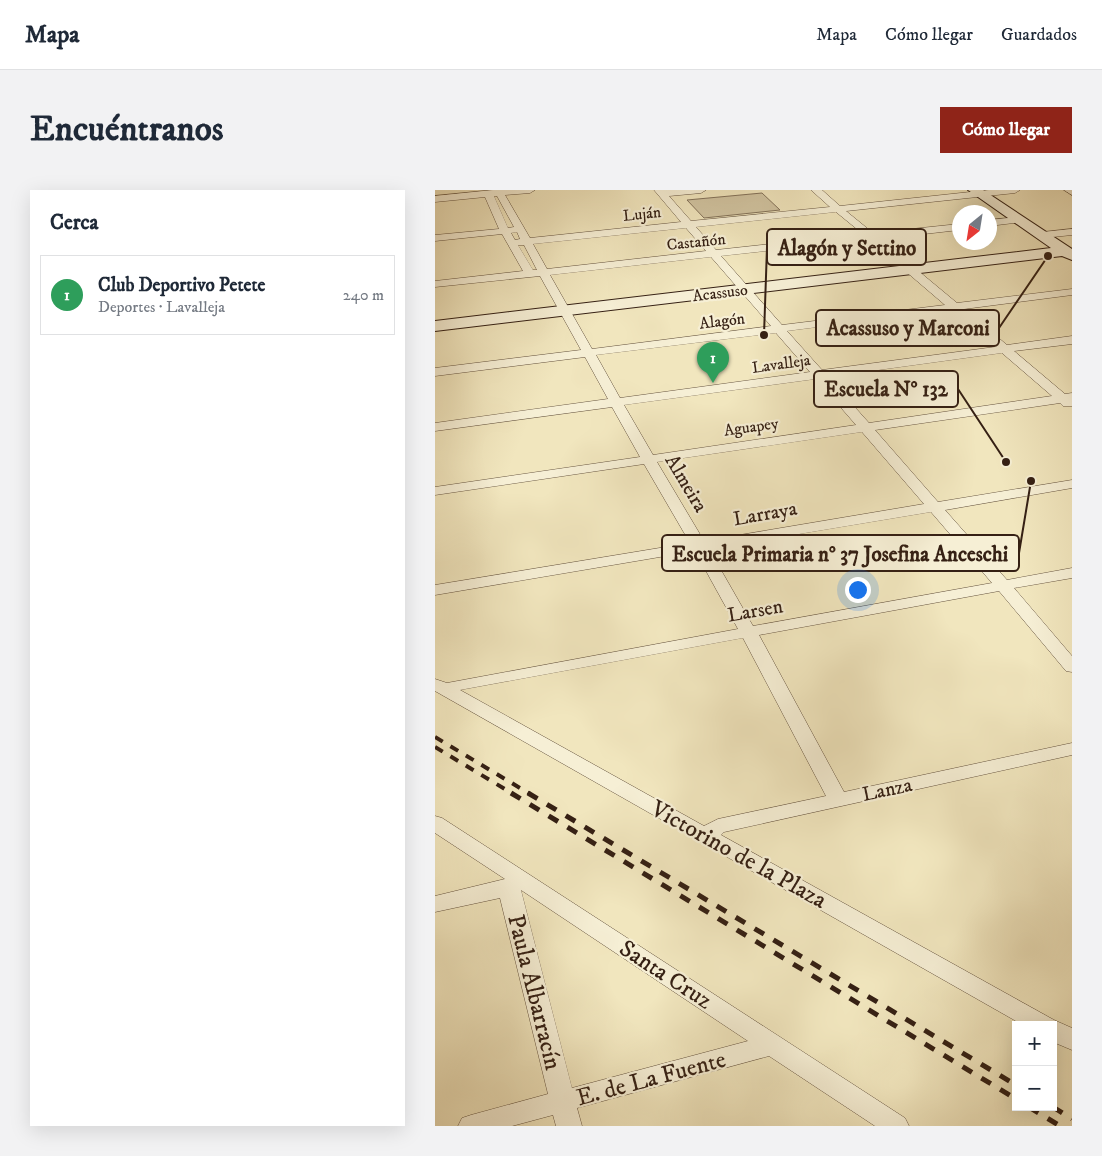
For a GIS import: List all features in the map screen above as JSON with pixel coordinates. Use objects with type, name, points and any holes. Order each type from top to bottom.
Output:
[{"type":"street","points":[[435,199],[530,190]]},
{"type":"street","points":[[661,192],[701,190]]},
{"type":"street","points":[[816,190],[1004,349],[1069,400]]},
{"type":"street","name":"Luján","points":[[512,243],[977,192],[1015,190]]},
{"type":"street","name":"Almeira","points":[[493,192],[525,241],[537,273]]},
{"type":"street","name":"Almeira","points":[[493,192],[505,231],[512,243],[567,310],[648,459],[749,632],[838,799]]},
{"type":"street","points":[[661,192],[1072,667]]},
{"type":"street","points":[[977,192],[1043,235],[1068,254]]},
{"type":"street","points":[[997,223],[1019,220]]},
{"type":"street","name":"Castañón","points":[[435,284],[952,228]]},
{"type":"street","points":[[435,238],[519,230]]},
{"type":"street","points":[[1043,235],[1072,232]]},
{"type":"street","name":"Acassuso","points":[[435,326],[911,270],[1068,254]]},
{"type":"street","name":"Alagón","points":[[435,372],[1072,292]]},
{"type":"street","name":"Lavalleja","points":[[435,427],[1072,340]]},
{"type":"street","name":"Aguapey","points":[[435,491],[864,427],[1069,400]]},
{"type":"street","name":"Larraya","points":[[435,590],[1072,484]]},
{"type":"street","name":"Larsen","points":[[441,687],[1072,573]]},
{"type":"street","name":"Victorino de la Plaza","points":[[441,687],[1037,1021]]},
{"type":"street","name":"Lanza","points":[[706,835],[718,826],[1072,749]]},
{"type":"street","name":"Santa Cruz","points":[[435,823],[515,884],[772,1044],[896,1126]]},
{"type":"street","points":[[435,904],[515,884]]},
{"type":"street","name":"Paula Albarracín","points":[[515,884],[569,1126]]},
{"type":"street","points":[[1057,1032],[1072,1040]]},
{"type":"street","name":"E. de La Fuente","points":[[471,1126],[772,1044]]},
{"type":"shaded area","points":[[762,193],[780,210],[704,218],[687,200]]},
{"type":"railway","points":[[435,737],[530,794]]},
{"type":"railway","points":[[435,747],[513,794]]},
{"type":"railway","points":[[511,793],[1012,1097]]},
{"type":"railway","points":[[528,793],[1012,1083]]},
{"type":"railway","points":[[1057,1110],[1072,1119]]},
{"type":"railway","points":[[1036,1111],[1060,1126]]},
{"type":"place","name":"Acassuso y Marconi","points":[[1048,256]]},
{"type":"place","name":"Alagón y Settino","points":[[764,335]]},
{"type":"place","name":"Club Deportivo Petete","points":[[713,383]]},
{"type":"place","name":"Escuela N° 132","points":[[1006,462]]},
{"type":"place","name":"Escuela Primaria n° 37 Josefina Anceschi","points":[[1031,481]]}]
